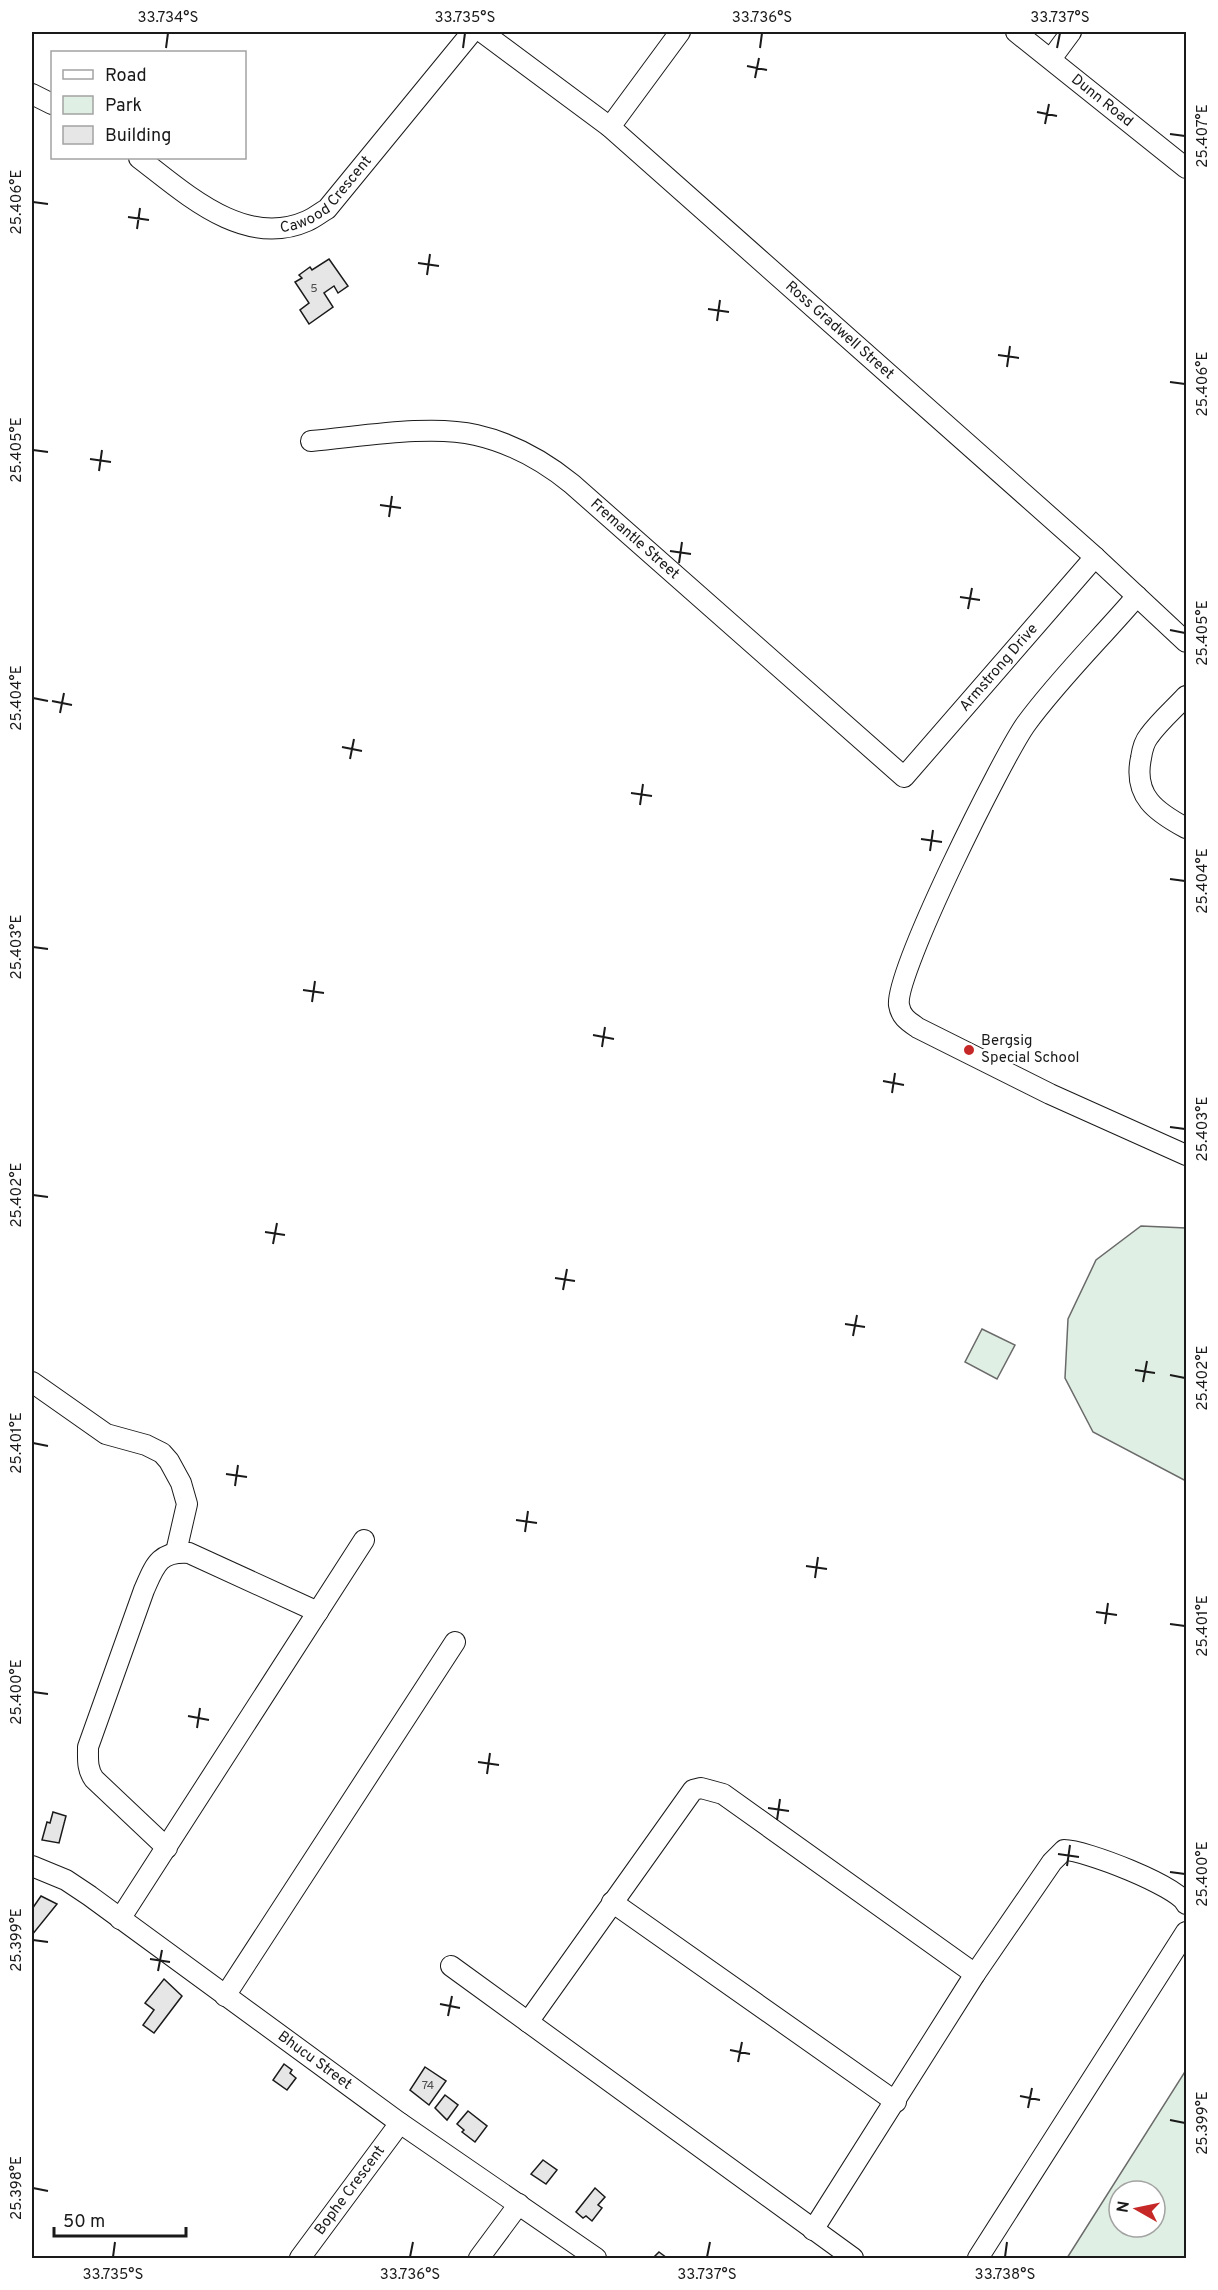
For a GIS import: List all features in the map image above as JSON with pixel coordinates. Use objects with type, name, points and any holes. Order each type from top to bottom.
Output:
[{"type":"street","name":"Cawood Crescent","points":[[140,159],[219,216],[238,224],[261,228],[306,221],[327,208],[472,32]]},
{"type":"street","name":"Ross Gradwell Street","points":[[482,32],[610,127],[1095,557],[1186,642]]},
{"type":"street","points":[[610,127],[680,32]]},
{"type":"street","name":"Dunn Road","points":[[1016,32],[1186,168]]},
{"type":"street","points":[[1051,59],[1071,32]]},
{"type":"street","points":[[32,94],[51,104]]},
{"type":"street","name":"Fremantle Street","points":[[311,441],[438,430],[475,435],[528,454],[554,469],[572,484],[904,777]]},
{"type":"street","name":"Armstrong Drive","points":[[904,777],[1095,557]]},
{"type":"street","points":[[1137,596],[1043,704],[1017,738],[917,941],[900,987],[898,1003],[903,1018],[918,1028],[1050,1094],[1186,1155]]},
{"type":"street","points":[[1186,696],[1148,737],[1141,759],[1138,780],[1141,790],[1162,814],[1186,828]]},
{"type":"street","points":[[32,1382],[106,1434],[146,1445],[162,1453],[169,1461],[182,1483],[187,1504],[176,1552]]},
{"type":"street","points":[[120,1919],[364,1540]]},
{"type":"street","points":[[167,1848],[94,1779],[88,1761],[88,1747],[154,1568],[165,1555],[176,1552],[189,1553],[318,1612]]},
{"type":"street","points":[[225,1996],[454,1642]]},
{"type":"street","points":[[528,2022],[693,1790],[709,1789],[723,1794],[975,1974]]},
{"type":"street","points":[[813,2230],[975,1974],[1052,1862],[1064,1850],[1088,1853],[1164,1886],[1175,1891],[1186,1904]]},
{"type":"street","name":"Bhucu Street","points":[[32,1866],[66,1880],[400,2123],[596,2259]]},
{"type":"street","points":[[612,1902],[896,2102]]},
{"type":"street","points":[[978,2259],[1186,1932]]},
{"type":"street","points":[[451,1966],[853,2259]]},
{"type":"street","name":"Bophe Crescent","points":[[300,2259],[400,2123]]},
{"type":"street","points":[[479,2259],[519,2204]]},
{"type":"green space","points":[[1141,1226],[1186,1228],[1186,1481],[1093,1432],[1065,1378],[1068,1319],[1096,1260]]},
{"type":"green space","points":[[982,1329],[1015,1345],[997,1379],[965,1362]]},
{"type":"green space","points":[[1186,2070],[1186,2258],[1067,2258],[1107,2195],[1107,2239],[1167,2239],[1167,2179],[1117,2179]]},
{"type":"building","points":[[329,259],[348,286],[338,293],[334,286],[324,293],[333,307],[309,324],[300,310],[309,303],[295,282],[302,278],[299,275],[310,267],[312,270]]},
{"type":"building","points":[[53,1812],[66,1816],[59,1843],[42,1840],[47,1822],[50,1823]]},
{"type":"building","points":[[41,1896],[57,1904],[32,1935],[32,1909]]},
{"type":"building","points":[[164,1979],[182,1996],[154,2033],[143,2025],[154,2010],[145,2003]]},
{"type":"building","points":[[284,2064],[292,2070],[290,2073],[296,2078],[287,2090],[273,2080]]},
{"type":"building","points":[[425,2067],[446,2081],[429,2105],[410,2090]]},
{"type":"building","points":[[445,2095],[458,2105],[447,2120],[435,2108]]},
{"type":"building","points":[[468,2111],[487,2126],[475,2142],[462,2132],[464,2130],[457,2124]]},
{"type":"building","points":[[543,2160],[557,2170],[546,2184],[531,2174]]},
{"type":"building","points":[[595,2188],[605,2197],[598,2205],[602,2208],[592,2221],[576,2212]]},
{"type":"building","points":[[659,2252],[667,2258],[653,2258]]},
{"type":"place","name":"Bergsig Special School","points":[[969,1050]]}]
